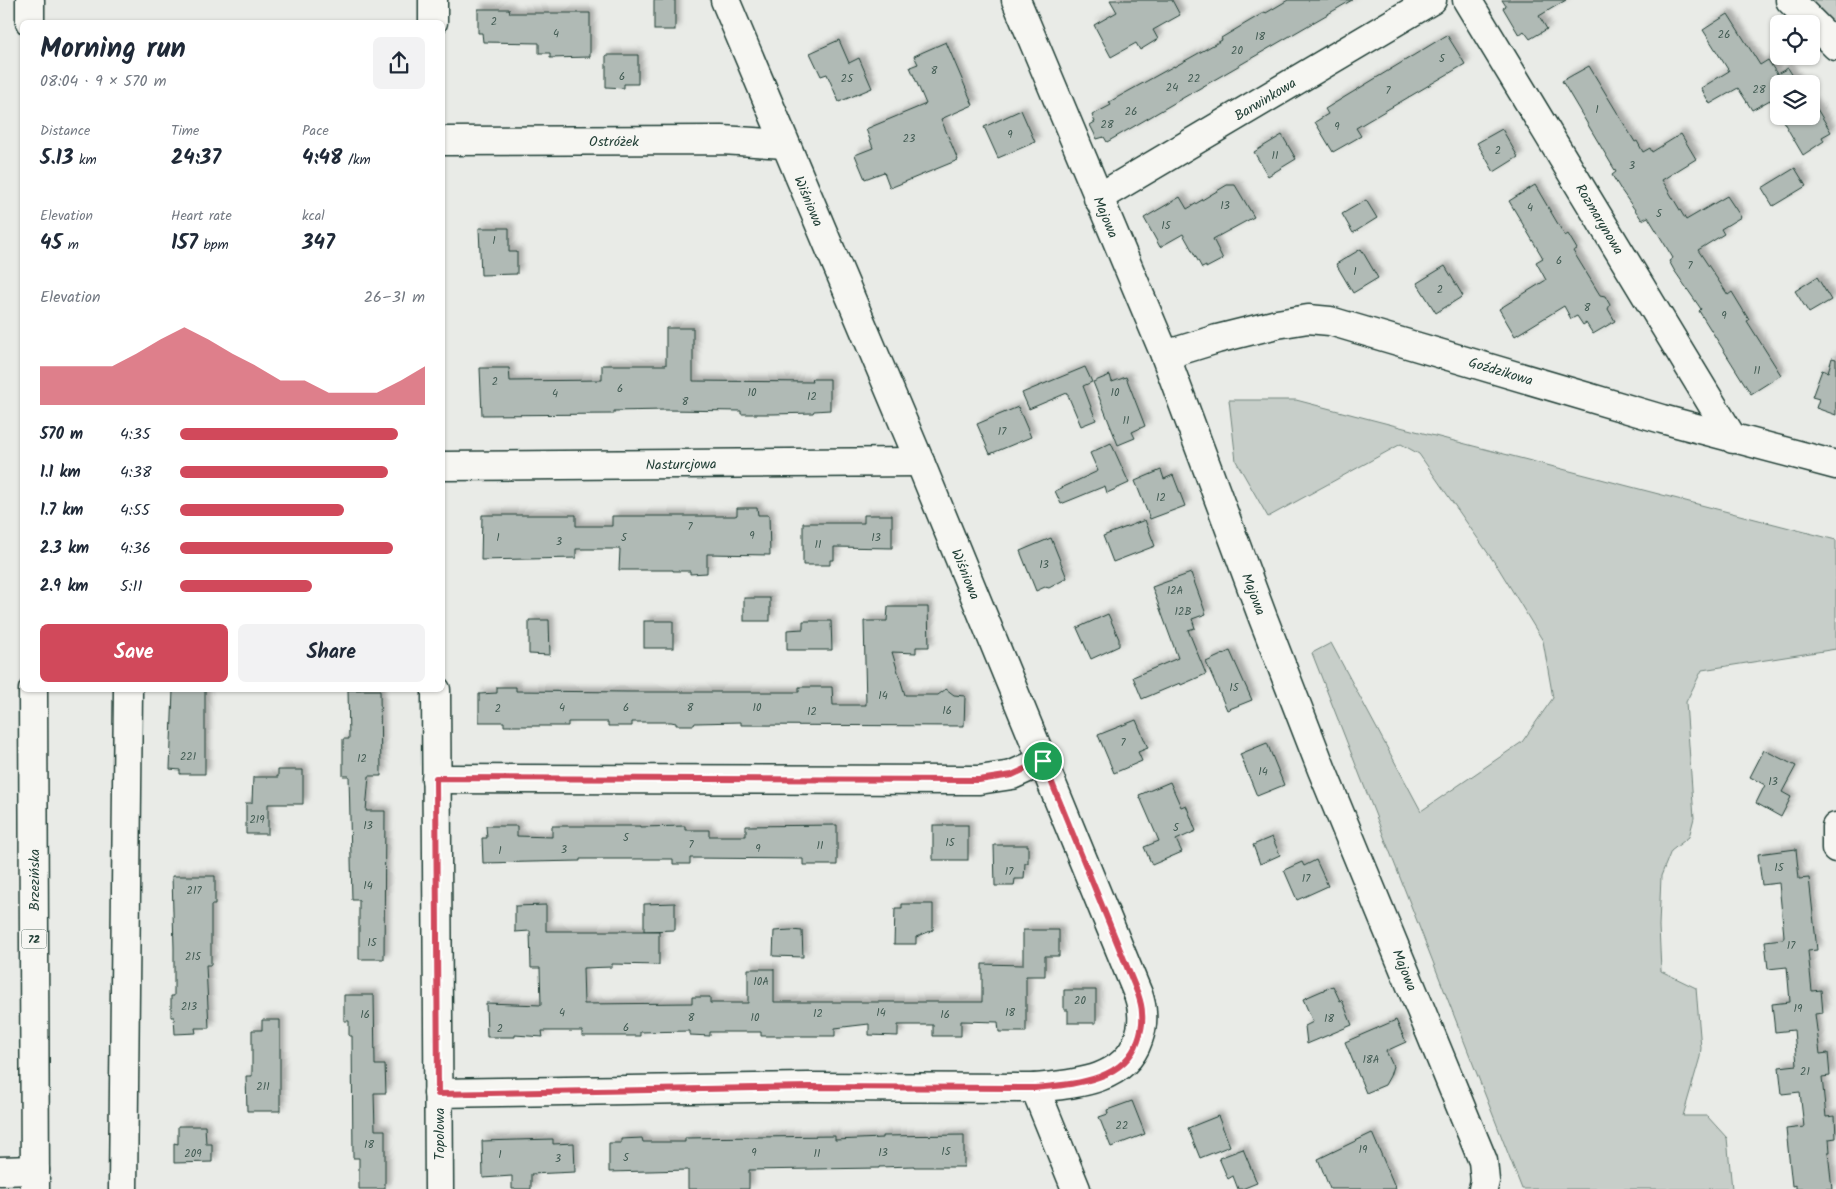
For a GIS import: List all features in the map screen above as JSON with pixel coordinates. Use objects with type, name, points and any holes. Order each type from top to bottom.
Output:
[{"type":"street","points":[[30,0],[30,20]]},
{"type":"street","points":[[432,0],[433,20]]},
{"type":"street","name":"Wiśniowa","points":[[438,1094],[809,1087],[1035,1088],[1083,1082],[1104,1075],[1129,1059],[1136,1048],[1140,1034],[1143,1014],[1138,994],[920,462],[725,0]]},
{"type":"street","name":"Majowa","points":[[1016,0],[1165,355],[1262,618],[1483,1161],[1485,1180],[1483,1189]]},
{"type":"street","name":"Barwinkowa","points":[[1098,198],[1432,0]]},
{"type":"street","name":"Rozmarynowa","points":[[1467,0],[1734,439]]},
{"type":"street","points":[[1790,0],[1836,46]]},
{"type":"street","name":"Ostróżek","points":[[445,141],[722,140],[785,144]]},
{"type":"street","name":"Goździkowa","points":[[1165,355],[1217,339],[1277,324],[1308,319],[1330,321],[1734,439],[1836,465]]},
{"type":"street","name":"Nasturcjowa","points":[[445,466],[920,462]]},
{"type":"street","name":"Brzezińska","points":[[33,692],[35,1180]]},
{"type":"street","points":[[123,1189],[128,692]]},
{"type":"street","name":"Topolowa","points":[[436,692],[439,1189]]},
{"type":"street","points":[[436,778],[979,780],[1012,775],[1043,761]]},
{"type":"street","points":[[1836,827],[1836,848]]},
{"type":"street","points":[[1035,1088],[1076,1189]]},
{"type":"street","points":[[0,1171],[35,1180]]},
{"type":"shaded area","points":[[1804,0],[1836,0],[1836,32],[1820,15]]},
{"type":"shaded area","points":[[1229,400],[1296,400],[1836,540],[1836,649],[1702,670],[1686,702],[1694,818],[1689,837],[1671,851],[1661,876],[1659,926],[1661,971],[1696,988],[1701,1048],[1683,1116],[1707,1116],[1727,1138],[1732,1189],[1522,1189],[1312,653],[1331,643],[1421,811],[1522,742],[1553,698],[1543,641],[1499,569],[1419,454],[1401,444],[1268,517],[1236,461]]},
{"type":"building","points":[[654,0],[675,0],[675,30],[654,30]]},
{"type":"building","points":[[1110,0],[1172,0],[1180,15],[1153,30],[1158,39],[1140,50],[1136,43],[1111,57],[1094,25],[1117,12]]},
{"type":"building","points":[[1288,0],[1352,0],[1107,142],[1104,137],[1097,139],[1090,125],[1095,122],[1092,115],[1111,105],[1109,102],[1222,40],[1221,38]]},
{"type":"building","points":[[1502,0],[1566,0],[1539,16],[1547,29],[1530,39],[1524,31],[1519,35],[1503,8],[1506,6]]},
{"type":"building","points":[[478,9],[509,9],[510,13],[590,13],[590,57],[550,58],[550,53],[539,53],[539,43],[483,42],[482,33],[478,33]]},
{"type":"building","points":[[1728,14],[1760,65],[1768,60],[1777,74],[1788,68],[1792,75],[1770,75],[1770,100],[1752,110],[1738,88],[1710,104],[1701,88],[1729,71],[1703,30]]},
{"type":"building","points":[[1447,35],[1465,64],[1356,128],[1361,136],[1333,152],[1315,122],[1328,114],[1325,109]]},
{"type":"building","points":[[839,40],[849,63],[859,58],[872,88],[839,102],[827,74],[821,76],[810,53]]},
{"type":"building","points":[[946,42],[973,105],[941,119],[958,160],[890,188],[884,172],[865,179],[855,155],[873,148],[866,129],[926,104],[910,67],[918,64],[914,56]]},
{"type":"building","points":[[606,55],[638,55],[638,84],[624,84],[624,88],[606,87]]},
{"type":"building","points":[[1589,66],[1643,152],[1650,148],[1652,152],[1681,134],[1696,159],[1662,180],[1686,220],[1727,196],[1741,217],[1721,229],[1724,234],[1698,250],[1728,295],[1732,292],[1749,320],[1747,321],[1781,375],[1751,394],[1699,311],[1701,309],[1674,270],[1669,261],[1673,258],[1648,217],[1642,220],[1621,190],[1612,175],[1616,172],[1562,81]]},
{"type":"building","points":[[1021,110],[1035,142],[998,158],[984,127]]},
{"type":"building","points":[[1820,114],[1831,132],[1822,137],[1824,141],[1803,155],[1785,125],[1820,125]]},
{"type":"building","points":[[1502,129],[1518,157],[1494,172],[1477,143]]},
{"type":"building","points":[[1282,135],[1296,159],[1268,176],[1254,152]]},
{"type":"building","points":[[1795,168],[1806,186],[1773,206],[1762,188]]},
{"type":"building","points":[[1227,185],[1235,185],[1254,217],[1213,239],[1223,259],[1206,268],[1206,266],[1202,268],[1183,234],[1160,247],[1144,218],[1180,197],[1187,209]]},
{"type":"building","points":[[1535,185],[1565,236],[1568,234],[1577,249],[1573,251],[1600,295],[1605,296],[1610,305],[1608,309],[1615,321],[1593,334],[1586,323],[1583,325],[1577,316],[1571,319],[1564,306],[1515,336],[1499,309],[1546,280],[1536,262],[1543,258],[1509,201]]},
{"type":"building","points":[[1366,200],[1377,218],[1353,233],[1342,214]]},
{"type":"building","points":[[479,228],[509,228],[509,252],[517,252],[517,274],[481,275]]},
{"type":"building","points":[[1361,249],[1378,278],[1353,293],[1336,264]]},
{"type":"building","points":[[1445,266],[1463,296],[1436,313],[1417,283]]},
{"type":"building","points":[[1817,277],[1831,300],[1809,313],[1795,291]]},
{"type":"building","points":[[666,328],[693,328],[693,381],[812,382],[811,379],[830,379],[830,410],[814,411],[813,413],[773,414],[741,414],[741,411],[666,410],[614,411],[614,414],[482,415],[480,368],[509,368],[510,381],[602,380],[602,365],[666,365]]},
{"type":"building","points":[[1832,358],[1836,359],[1836,415],[1816,408],[1819,399],[1812,397],[1822,370],[1828,372]]},
{"type":"building","points":[[1085,367],[1092,382],[1083,386],[1096,420],[1081,426],[1067,393],[1029,409],[1022,393]]},
{"type":"building","points":[[1110,375],[1112,382],[1126,377],[1145,426],[1132,432],[1135,438],[1118,445],[1093,382]]},
{"type":"building","points":[[1018,407],[1031,437],[990,454],[977,424]]},
{"type":"building","points":[[1111,443],[1129,483],[1107,493],[1105,486],[1061,504],[1055,491],[1098,471],[1090,453]]},
{"type":"building","points":[[1161,470],[1164,479],[1173,475],[1185,506],[1150,519],[1135,481]]},
{"type":"building","points":[[737,508],[757,508],[758,515],[769,515],[770,555],[707,554],[707,573],[690,574],[690,571],[673,570],[619,570],[620,549],[576,549],[576,558],[481,560],[482,515],[576,515],[576,526],[612,526],[612,516],[735,516],[737,515]]},
{"type":"building","points":[[864,515],[892,515],[892,548],[834,547],[834,560],[830,560],[830,565],[803,565],[803,523],[864,523]]},
{"type":"building","points":[[1145,520],[1155,546],[1113,562],[1103,536]]},
{"type":"building","points":[[1051,538],[1067,578],[1049,588],[1045,587],[1036,591],[1020,551]]},
{"type":"building","points":[[1191,573],[1206,614],[1192,619],[1195,628],[1188,630],[1206,674],[1142,699],[1133,677],[1178,658],[1152,587]]},
{"type":"building","points":[[744,598],[770,598],[770,621],[744,621]]},
{"type":"building","points":[[888,607],[928,607],[929,647],[916,647],[916,653],[892,652],[905,695],[938,695],[946,689],[954,695],[965,696],[964,726],[741,725],[741,722],[676,725],[676,723],[671,722],[632,722],[632,726],[608,726],[608,722],[568,722],[568,726],[504,726],[504,722],[479,722],[479,694],[497,693],[497,687],[516,687],[516,691],[799,692],[799,687],[832,687],[833,705],[866,705],[864,621],[887,621]]},
{"type":"building","points":[[1108,614],[1119,639],[1119,646],[1091,659],[1077,628]]},
{"type":"building","points":[[529,620],[549,620],[550,655],[529,654]]},
{"type":"building","points":[[644,621],[673,621],[673,648],[644,648]]},
{"type":"building","points":[[803,621],[831,621],[832,650],[787,650],[787,630],[803,629]]},
{"type":"building","points":[[1230,651],[1252,700],[1227,710],[1206,662]]},
{"type":"building","points":[[173,692],[205,692],[205,774],[180,774],[180,770],[170,769]]},
{"type":"building","points":[[348,692],[380,692],[381,776],[369,776],[366,811],[385,811],[384,959],[359,959],[359,900],[352,900],[349,776],[343,776],[343,739],[349,739]]},
{"type":"building","points":[[1136,720],[1148,748],[1138,752],[1142,761],[1114,773],[1098,735]]},
{"type":"building","points":[[1267,743],[1284,785],[1257,796],[1240,754]]},
{"type":"building","points":[[1764,750],[1796,766],[1782,792],[1791,797],[1781,817],[1756,803],[1765,785],[1750,777]]},
{"type":"building","points":[[278,770],[303,770],[303,804],[268,804],[268,834],[246,834],[246,803],[252,803],[253,777],[278,777]]},
{"type":"building","points":[[1170,782],[1181,807],[1186,805],[1196,831],[1176,840],[1182,852],[1152,865],[1144,847],[1159,841],[1139,795]]},
{"type":"building","points":[[837,825],[837,865],[803,865],[803,859],[690,858],[690,864],[673,864],[673,859],[580,859],[580,861],[483,863],[482,838],[487,838],[486,826],[517,826],[517,836],[552,837],[552,826],[685,826],[685,830],[709,830],[709,836],[746,836],[746,826]]},
{"type":"building","points":[[933,825],[968,825],[968,860],[933,860]]},
{"type":"building","points":[[1272,837],[1280,855],[1260,864],[1253,845]]},
{"type":"building","points":[[994,845],[1028,845],[1028,863],[1025,863],[1024,879],[1015,879],[1014,886],[995,886]]},
{"type":"building","points":[[1796,849],[1799,879],[1809,878],[1817,950],[1808,951],[1812,991],[1821,990],[1823,1013],[1815,1014],[1820,1054],[1828,1053],[1830,1076],[1822,1077],[1826,1117],[1835,1116],[1836,1138],[1829,1139],[1830,1152],[1828,1152],[1832,1189],[1796,1189],[1796,1185],[1792,1186],[1786,1129],[1804,1127],[1800,1092],[1782,1094],[1779,1067],[1797,1065],[1794,1030],[1775,1032],[1772,1004],[1790,1002],[1787,967],[1768,969],[1765,941],[1783,939],[1784,936],[1779,883],[1762,885],[1758,854]]},
{"type":"building","points":[[1316,860],[1328,886],[1297,900],[1284,870],[1302,862],[1304,866]]},
{"type":"building","points":[[172,876],[215,876],[215,905],[211,905],[211,965],[206,965],[209,1028],[195,1028],[196,1033],[175,1034],[174,1017],[171,1017],[171,996],[174,996]]},
{"type":"building","points":[[675,903],[675,930],[644,931],[644,904]]},
{"type":"building","points":[[902,904],[933,904],[933,930],[916,937],[916,944],[894,944],[895,908],[902,908]]},
{"type":"building","points":[[546,905],[546,931],[659,931],[659,965],[612,964],[612,967],[583,968],[584,1004],[692,1003],[692,997],[710,997],[710,1003],[748,1003],[748,969],[774,969],[774,1002],[982,1002],[982,964],[1023,965],[1023,930],[1059,930],[1059,956],[1045,956],[1045,976],[1026,976],[1026,1032],[999,1032],[998,1022],[961,1021],[961,1036],[933,1036],[933,1025],[898,1025],[898,1036],[869,1035],[869,1024],[835,1028],[835,1036],[761,1036],[761,1032],[710,1032],[710,1036],[690,1035],[690,1031],[640,1032],[640,1036],[582,1036],[582,1031],[542,1031],[543,1037],[515,1035],[515,1037],[487,1037],[486,1003],[541,1005],[540,968],[531,968],[530,931],[515,932],[515,906]]},
{"type":"building","points":[[774,931],[802,931],[803,957],[773,956]]},
{"type":"building","points":[[1333,986],[1340,1001],[1342,1000],[1352,1025],[1307,1044],[1305,1026],[1313,1022],[1303,999]]},
{"type":"building","points":[[1064,990],[1096,990],[1096,1023],[1068,1023],[1068,1010],[1064,1010]]},
{"type":"building","points":[[344,995],[374,995],[375,1065],[385,1065],[386,1093],[374,1093],[375,1130],[385,1130],[385,1189],[359,1189],[359,1158],[353,1158],[352,1036],[349,1036],[349,1021],[344,1021]]},
{"type":"building","points":[[262,1020],[280,1020],[280,1111],[247,1111],[246,1076],[252,1076],[252,1030],[262,1030]]},
{"type":"building","points":[[1396,1020],[1406,1042],[1386,1051],[1393,1066],[1390,1076],[1385,1085],[1366,1093],[1345,1042]]},
{"type":"building","points":[[1132,1101],[1145,1134],[1111,1147],[1099,1117],[1108,1114],[1107,1110]]},
{"type":"building","points":[[1218,1116],[1230,1146],[1200,1158],[1188,1128]]},
{"type":"building","points":[[178,1126],[205,1126],[206,1144],[212,1144],[212,1162],[174,1163],[174,1143],[178,1144]]},
{"type":"building","points":[[1372,1133],[1396,1189],[1330,1189],[1318,1159]]},
{"type":"building","points":[[964,1135],[964,1167],[914,1166],[749,1170],[749,1189],[688,1189],[688,1170],[609,1172],[609,1143],[621,1143],[621,1139],[642,1138],[643,1142],[685,1142],[685,1138],[835,1136],[835,1140],[882,1138],[882,1136]]},
{"type":"building","points":[[553,1139],[553,1144],[574,1143],[575,1172],[531,1174],[531,1189],[512,1189],[512,1176],[483,1178],[482,1141]]},
{"type":"building","points":[[1243,1149],[1257,1183],[1238,1189],[1233,1176],[1228,1179],[1219,1158]]},
{"type":"route","points":[[1043,761],[1138,994],[1143,1014],[1136,1048],[1129,1059],[1104,1075],[1068,1085],[1035,1088],[809,1087],[438,1094],[436,778],[979,780],[1012,775],[1043,761]]}]
